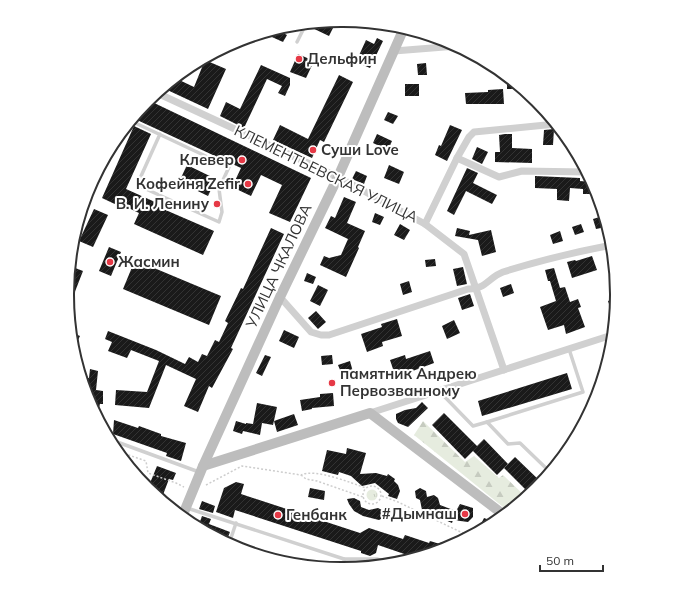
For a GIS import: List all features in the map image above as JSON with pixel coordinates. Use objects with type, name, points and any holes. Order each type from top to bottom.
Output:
[{"type":"main road","name":"УЛИЦА ЧКАЛОВА","points":[[184,511],[280,297],[338,177],[401,34]]},
{"type":"main road","points":[[202,469],[370,413],[499,511]]},
{"type":"street","points":[[394,51],[444,47]]},
{"type":"street","name":"КЛЕМЕНТЬЕВСКАЯ УЛИЦА","points":[[163,96],[338,177],[425,224],[464,254],[504,370]]},
{"type":"street","points":[[425,224],[456,158],[469,137],[474,132],[548,125]]},
{"type":"street","points":[[456,158],[499,177],[522,171],[580,172]]},
{"type":"street","points":[[280,297],[311,332],[321,335],[329,335],[468,289],[476,289],[501,273],[583,250],[605,246]]},
{"type":"street","points":[[370,413],[606,337]]},
{"type":"lane","points":[[297,42],[303,30]]},
{"type":"lane","points":[[137,123],[230,167],[219,189],[222,212],[219,222],[137,185],[160,134]]},
{"type":"lane","points":[[439,391],[472,426],[583,392],[569,348]]},
{"type":"lane","points":[[487,422],[508,444],[520,443],[546,468]]},
{"type":"lane","points":[[119,441],[202,469]]},
{"type":"lane","points":[[187,513],[236,524],[344,559],[379,560]]},
{"type":"lane","points":[[231,538],[236,524]]},
{"type":"path","points":[[129,455],[146,461],[148,473],[193,491]]},
{"type":"path","points":[[204,486],[242,466],[301,475],[306,479],[317,481],[363,497],[366,502],[373,504],[379,502],[382,493],[378,487],[372,485],[364,490],[363,497]]},
{"type":"path","points":[[301,475],[306,472],[319,474],[366,488]]},
{"type":"path","points":[[382,496],[463,533]]},
{"type":"green space","points":[[423,421],[465,462],[474,456],[499,478],[503,475],[522,493],[504,508],[414,435]]},
{"type":"green space","points":[[370,490],[374,490],[376,491],[376,499],[370,500],[367,497],[367,493]]},
{"type":"building","points":[[333,28],[329,36],[314,29]]},
{"type":"building","points":[[284,33],[287,35],[283,42],[271,37]]},
{"type":"building","points":[[377,38],[383,41],[370,68],[356,62],[366,40],[374,44]]},
{"type":"building","points":[[298,54],[314,61],[306,78],[290,72]]},
{"type":"building","points":[[210,62],[226,69],[208,109],[169,91],[181,81],[194,87],[202,66],[208,63]]},
{"type":"building","points":[[426,63],[427,75],[418,75],[417,64]]},
{"type":"building","points":[[261,65],[290,78],[290,85],[285,96],[278,93],[282,86],[267,79],[244,128],[220,116],[226,102],[240,109]]},
{"type":"building","points":[[339,75],[353,82],[324,142],[320,140],[312,158],[273,140],[280,125],[308,139]]},
{"type":"building","points":[[405,84],[419,84],[419,96],[405,96]]},
{"type":"building","points":[[507,84],[513,89],[507,89]]},
{"type":"building","points":[[503,89],[504,104],[466,104],[465,93],[488,92],[488,90]]},
{"type":"building","points":[[155,103],[311,178],[290,222],[269,213],[282,185],[261,175],[251,196],[232,187],[241,168],[139,121]]},
{"type":"building","points":[[388,112],[398,116],[393,124],[384,120]]},
{"type":"building","points":[[450,125],[462,130],[447,161],[435,155],[439,145],[441,146]]},
{"type":"building","points":[[135,126],[151,134],[126,189],[155,202],[154,205],[214,231],[203,255],[134,224],[139,213],[120,204],[119,206],[102,198]]},
{"type":"building","points":[[552,129],[554,132],[553,145],[543,145],[544,130]]},
{"type":"building","points":[[377,134],[392,141],[388,150],[373,143]]},
{"type":"building","points":[[512,134],[512,148],[532,149],[532,163],[495,162],[495,152],[500,152],[499,135]]},
{"type":"building","points":[[477,147],[488,152],[482,164],[472,159]]},
{"type":"building","points":[[187,165],[216,179],[208,196],[179,182]]},
{"type":"building","points":[[389,165],[404,172],[399,184],[384,178]]},
{"type":"building","points":[[467,168],[478,173],[473,183],[497,195],[492,204],[466,191],[454,215],[447,211]]},
{"type":"building","points":[[356,171],[367,176],[364,184],[352,179]]},
{"type":"building","points":[[535,176],[580,178],[580,181],[584,181],[590,194],[583,194],[583,189],[570,188],[569,201],[557,200],[557,189],[535,188]]},
{"type":"building","points":[[344,197],[356,202],[347,223],[365,231],[346,277],[320,265],[324,256],[329,258],[341,255],[348,239],[325,228],[331,216],[335,218]]},
{"type":"building","points":[[94,209],[108,215],[93,247],[80,241]]},
{"type":"building","points":[[375,213],[384,217],[380,225],[372,222]]},
{"type":"building","points":[[598,218],[601,228],[596,229],[593,219]]},
{"type":"building","points":[[400,224],[410,230],[404,240],[394,235]]},
{"type":"building","points":[[581,224],[584,232],[575,235],[572,227]]},
{"type":"building","points":[[271,228],[284,234],[231,348],[233,349],[212,388],[209,386],[198,412],[184,406],[196,379],[166,365],[149,408],[115,405],[116,390],[147,392],[159,361],[131,350],[127,358],[108,351],[112,342],[105,339],[108,331],[156,350],[185,364],[189,357],[198,362],[202,354],[207,356],[215,340],[219,342],[228,323],[225,321],[241,288],[243,289]]},
{"type":"building","points":[[457,228],[470,231],[469,235],[491,230],[496,252],[482,256],[478,240],[455,236]]},
{"type":"building","points":[[560,231],[563,241],[553,244],[550,235]]},
{"type":"building","name":"Жасмин","points":[[109,247],[121,252],[111,276],[99,271]]},
{"type":"building","points":[[592,256],[597,270],[572,278],[567,262]]},
{"type":"building","points":[[435,259],[436,266],[426,267],[425,260]]},
{"type":"building","points":[[135,260],[221,296],[209,325],[123,289]]},
{"type":"building","points":[[463,267],[467,284],[457,286],[453,269]]},
{"type":"building","points":[[76,268],[83,271],[74,294]]},
{"type":"building","points":[[554,268],[560,288],[565,287],[570,302],[578,299],[581,307],[578,308],[585,327],[566,334],[564,325],[548,330],[540,307],[556,301],[545,270]]},
{"type":"building","points":[[307,273],[316,277],[313,284],[304,281]]},
{"type":"building","points":[[409,281],[412,292],[403,295],[400,284]]},
{"type":"building","points":[[511,284],[514,293],[503,297],[500,288]]},
{"type":"building","points":[[318,285],[328,290],[320,306],[310,301]]},
{"type":"building","points":[[470,294],[474,306],[462,310],[458,298]]},
{"type":"building","points":[[316,311],[326,322],[318,329],[308,318]]},
{"type":"building","points":[[397,319],[402,336],[382,342],[383,346],[367,352],[361,334],[382,327],[381,324]]},
{"type":"building","points":[[454,320],[460,333],[447,339],[442,326]]},
{"type":"building","points":[[284,330],[299,337],[294,348],[279,341]]},
{"type":"building","points":[[430,351],[434,363],[410,372],[411,374],[396,378],[390,360],[405,355],[406,359]]},
{"type":"building","points":[[265,355],[271,357],[262,376],[256,373]]},
{"type":"building","points":[[332,355],[333,364],[322,365],[321,356]]},
{"type":"building","points":[[350,361],[353,372],[342,375],[338,365]]},
{"type":"building","points":[[90,369],[98,371],[96,390],[103,391],[103,404],[100,404],[99,407],[95,397],[89,378]]},
{"type":"building","points":[[567,373],[572,389],[482,416],[478,401]]},
{"type":"building","points":[[333,393],[334,406],[312,408],[302,411],[300,400],[320,397],[320,394]]},
{"type":"building","points":[[422,402],[428,408],[408,427],[398,423],[396,414],[405,410],[416,408]]},
{"type":"building","points":[[257,403],[277,407],[273,425],[262,423],[260,435],[243,431],[242,434],[233,431],[236,421],[246,424],[253,424]]},
{"type":"building","points":[[444,413],[477,446],[484,439],[508,464],[497,475],[473,451],[465,459],[432,425]]},
{"type":"building","points":[[294,414],[298,425],[277,432],[274,421]]},
{"type":"building","points":[[114,420],[138,428],[139,426],[161,434],[161,436],[186,443],[181,461],[166,456],[167,453],[114,434]]},
{"type":"building","points":[[347,448],[366,453],[360,474],[376,473],[387,476],[388,474],[395,479],[394,481],[398,485],[400,491],[397,499],[388,496],[389,494],[375,483],[362,486],[351,476],[339,472],[338,475],[322,471],[327,450],[346,454]]},
{"type":"building","points":[[515,457],[537,478],[525,489],[504,468]]},
{"type":"building","points":[[157,466],[176,473],[173,480],[169,479],[163,494],[151,481]]},
{"type":"building","points":[[236,482],[244,484],[241,494],[360,533],[369,528],[403,539],[405,535],[429,543],[430,541],[439,544],[405,554],[378,545],[376,553],[370,556],[361,553],[361,551],[235,510],[233,518],[216,512],[224,488]]},
{"type":"building","points":[[310,488],[325,491],[324,500],[308,497]]},
{"type":"building","points":[[420,488],[426,491],[427,497],[434,495],[438,498],[440,505],[456,511],[460,504],[473,508],[473,517],[468,522],[453,520],[452,523],[422,510],[420,500],[416,498],[415,491]]},
{"type":"building","points":[[354,498],[360,501],[361,507],[369,510],[378,508],[390,514],[379,520],[363,516],[354,511],[349,504],[347,499]]},
{"type":"building","points":[[202,501],[215,506],[213,513],[199,509]]},
{"type":"building","points":[[202,516],[211,519],[209,524],[230,532],[228,536],[208,526],[200,521]]},
{"type":"place","name":"Дельфин","points":[[299,59]]},
{"type":"place","name":"Суши Love","points":[[313,150]]},
{"type":"place","name":"Клевер","points":[[242,160]]},
{"type":"place","name":"Кофейня Zefir","points":[[248,184]]},
{"type":"place","name":"В. И. Ленину","points":[[217,204]]},
{"type":"place","name":"Жасмин","points":[[110,262]]},
{"type":"place","name":"памятник Андрею Первозванному","points":[[332,383]]},
{"type":"place","name":"#Дымнаш","points":[[465,514]]},
{"type":"place","name":"Генбанк","points":[[278,515]]}]
